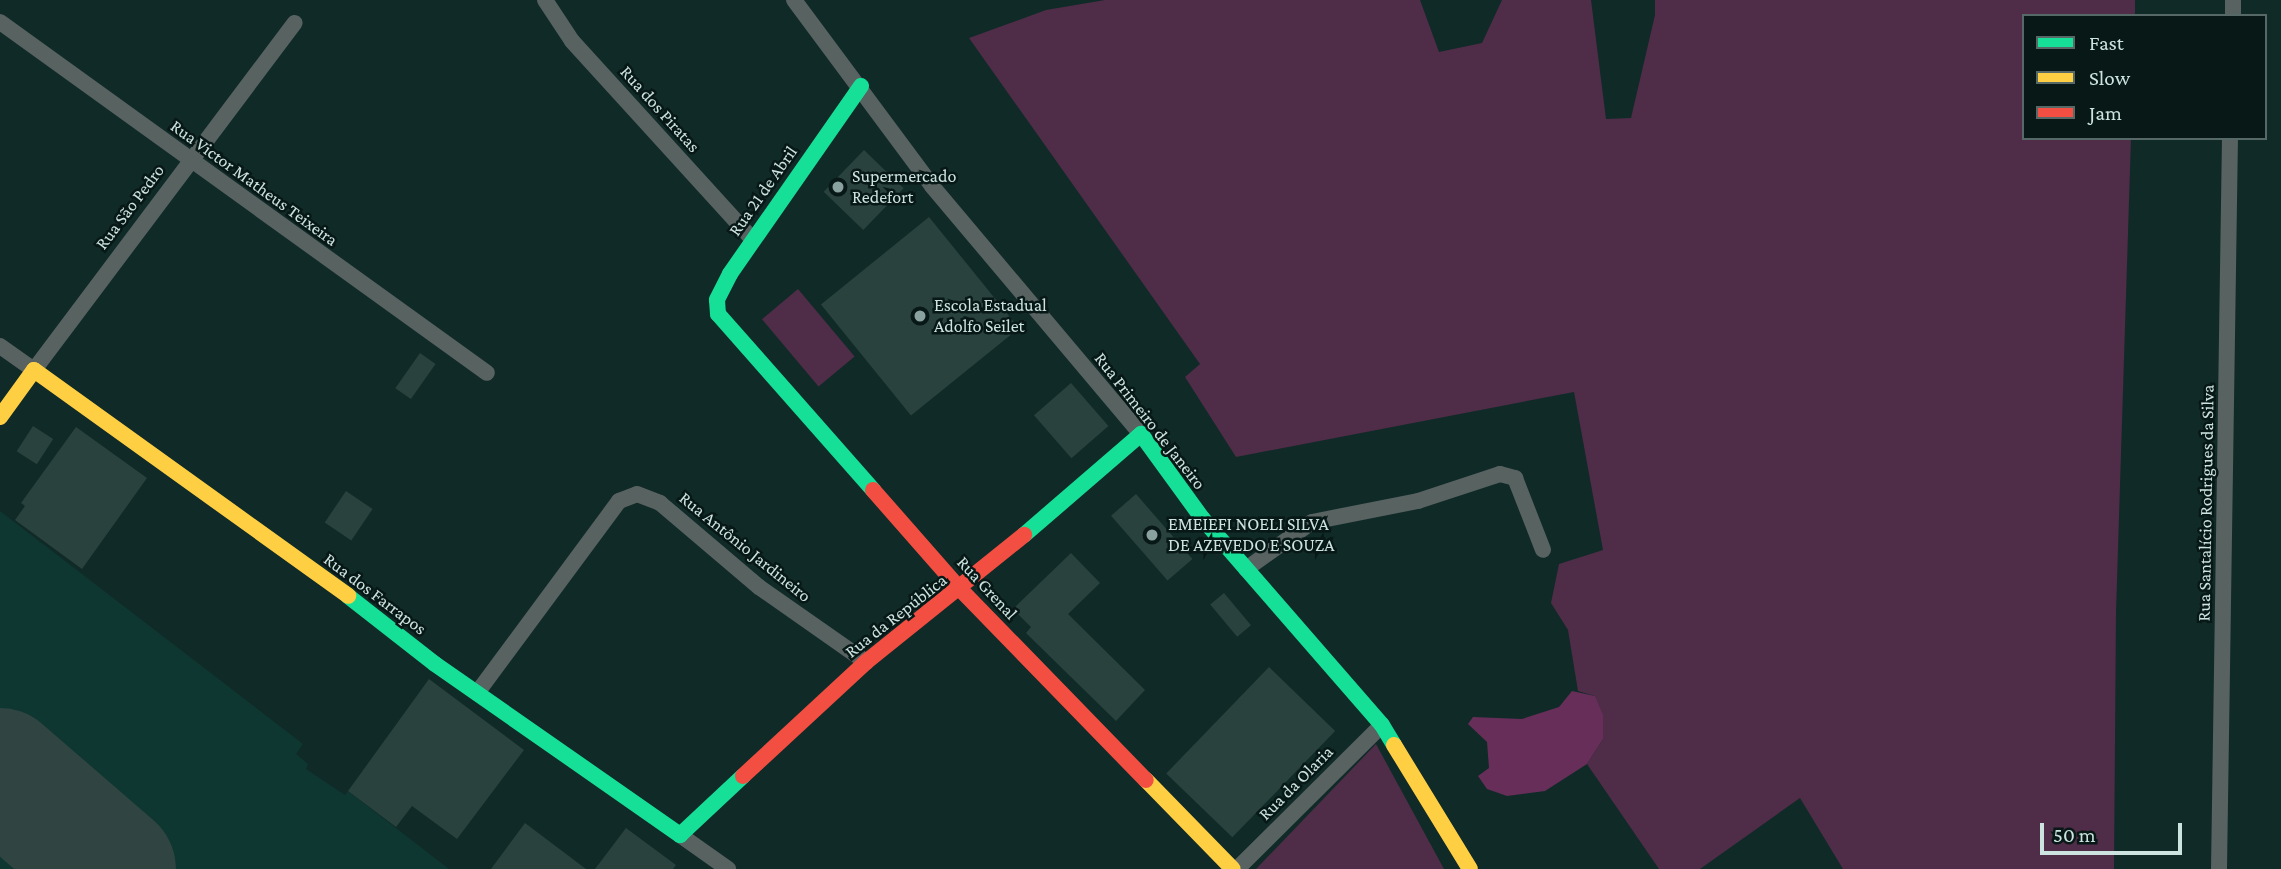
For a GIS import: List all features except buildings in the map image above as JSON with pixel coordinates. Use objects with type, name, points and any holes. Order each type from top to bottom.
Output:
[{"type":"street","name":"Rua dos Piratas","points":[[545,0],[572,41],[752,239]]},
{"type":"street","name":"Rua Primeiro de Janeiro","points":[[794,0],[861,86],[932,186],[1141,434],[1246,569],[1382,725],[1470,869]]},
{"type":"street","name":"Rua Victor Matheus Teixeira","points":[[0,22],[189,161],[487,373]]},
{"type":"street","name":"Rua São Pedro","points":[[0,417],[189,161],[295,23]]},
{"type":"street","name":"Rua 21 de Abril","points":[[724,323],[717,300],[752,239],[861,86]]},
{"type":"street","name":"Rua Santalício Rodrigues da Silva","points":[[2219,869],[2230,140]]},
{"type":"street","name":"Rua Grenal","points":[[724,323],[961,590],[1235,869]]},
{"type":"street","name":"Rua dos Farrapos","points":[[0,346],[477,694],[728,869]]},
{"type":"street","name":"Rua da República","points":[[680,835],[866,662],[961,590],[1141,434]]},
{"type":"street","points":[[1246,569],[1312,522],[1418,501],[1500,474],[1515,478],[1543,550]]},
{"type":"street","name":"Rua Antônio Jardineiro","points":[[477,694],[619,501],[637,494],[660,503],[759,587],[866,662]]},
{"type":"street","name":"Rua da Olaria","points":[[1235,869],[1382,725]]},
{"type":"shaded area","points":[[1105,0],[1420,0],[1439,52],[1482,43],[1502,0],[1591,0],[1606,119],[1631,118],[1655,15],[1655,0],[2135,0],[2135,14],[2022,14],[2022,140],[2131,140],[2116,612],[2114,869],[1843,869],[1800,798],[1700,869],[1659,869],[1587,764],[1603,739],[1595,696],[1578,691],[1568,630],[1551,603],[1559,564],[1603,550],[1574,392],[1236,457],[1185,377],[1200,364],[969,38],[1046,10]]},
{"type":"shaded area","points":[[798,289],[855,356],[819,387],[762,319]]},
{"type":"shaded area","points":[[0,511],[303,744],[296,754],[308,764],[306,769],[345,795],[348,791],[449,869],[0,869]]},
{"type":"shaded area","points":[[1572,691],[1595,696],[1603,715],[1603,739],[1587,764],[1545,791],[1507,796],[1487,789],[1478,776],[1489,768],[1487,742],[1468,724],[1473,717],[1522,719],[1559,707]]},
{"type":"shaded area","points":[[1376,744],[1444,869],[1256,869]]},
{"type":"runway","points":[[0,772],[112,869]]},
{"type":"traffic: fast","points":[[861,86],[730,274],[717,300],[718,314],[873,490]]},
{"type":"traffic: fast","points":[[1024,535],[1141,434],[1202,518],[1382,725],[1394,745]]},
{"type":"traffic: fast","points":[[348,596],[435,664],[680,835],[743,776]]},
{"type":"traffic: slow","points":[[0,417],[34,370],[348,596]]},
{"type":"traffic: slow","points":[[1394,745],[1470,869]]},
{"type":"traffic: slow","points":[[1146,780],[1233,869]]},
{"type":"traffic: jam","points":[[873,490],[961,590],[1146,780]]},
{"type":"traffic: jam","points":[[743,776],[866,662],[1024,535]]},
{"type":"place","name":"Supermercado Redefort","points":[[838,187]]},
{"type":"place","name":"Escola Estadual Adolfo Seilet","points":[[920,316]]},
{"type":"place","name":"EMEIEFI NOELI SILVA DE AZEVEDO E SOUZA","points":[[1152,535]]}]
